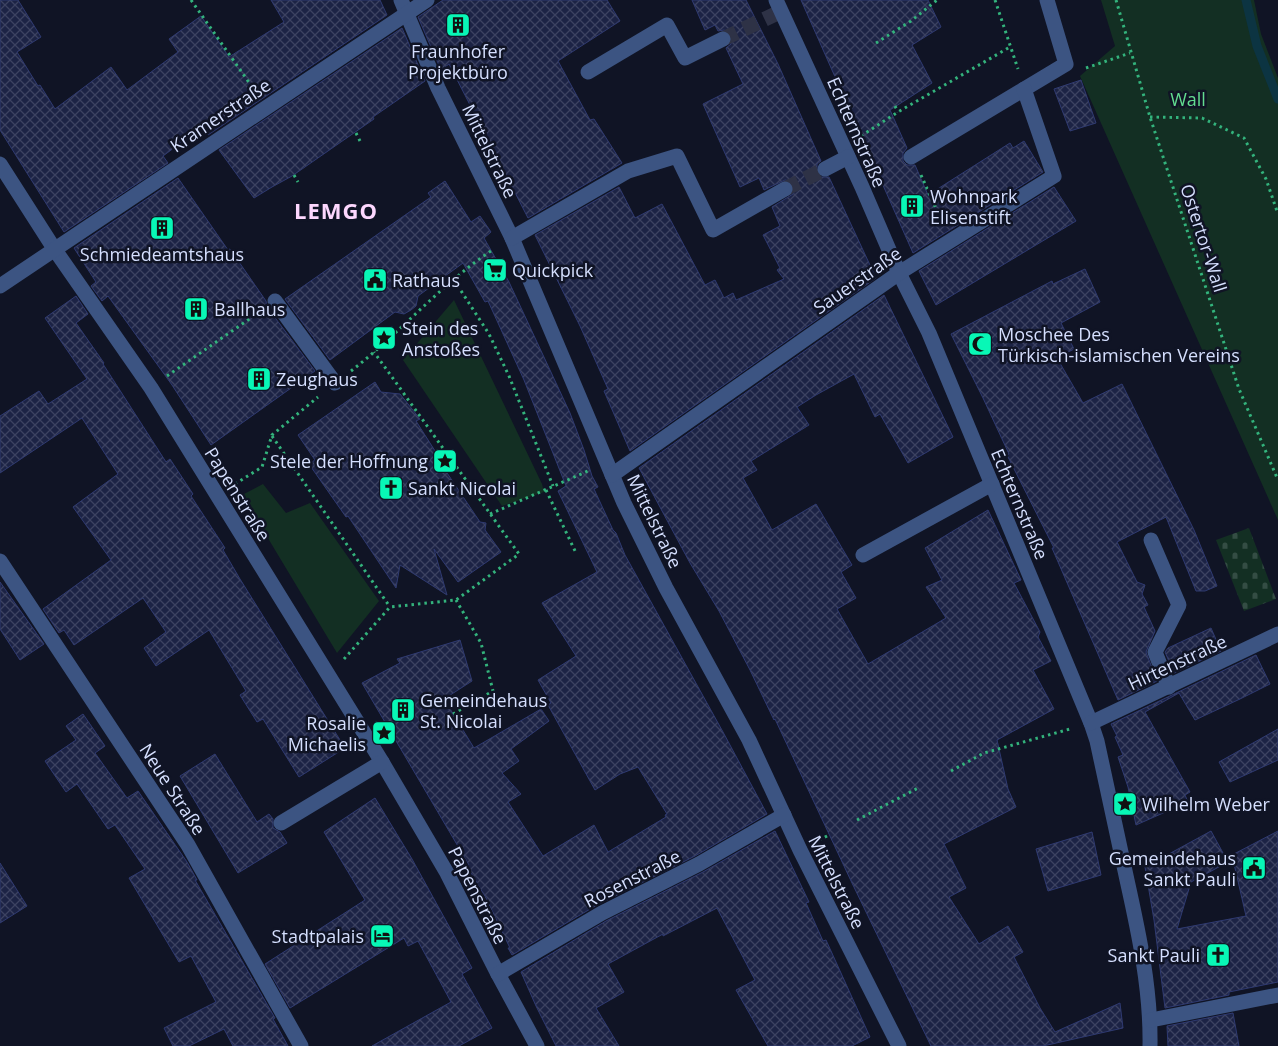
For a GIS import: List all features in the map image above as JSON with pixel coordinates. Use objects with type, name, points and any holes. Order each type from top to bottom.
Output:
[{"type":"street","name":"Kramerstraße","points":[[0,286],[266,106],[404,6],[427,0]]},
{"type":"street","name":"Echternstraße","points":[[776,0],[928,333],[1091,722],[1097,741],[1143,958],[1151,1020],[1150,1046]]},
{"type":"street","points":[[912,157],[1066,64],[1047,0]]},
{"type":"street","name":"Mittelstraße","points":[[404,6],[438,88],[512,238],[609,469],[666,588],[749,740],[784,815],[899,1046]]},
{"type":"street","points":[[588,72],[667,25],[686,58],[723,39]]},
{"type":"street","name":"Sauerstraße","points":[[609,469],[899,273],[1054,176],[1024,89]]},
{"type":"street","points":[[825,169],[846,152]]},
{"type":"street","points":[[512,238],[628,171],[677,156],[713,230],[785,189]]},
{"type":"street","name":"Papenstraße","points":[[0,164],[54,250],[151,388],[382,762],[447,873],[537,1046]]},
{"type":"street","points":[[275,302],[335,383]]},
{"type":"street","points":[[863,555],[992,484]]},
{"type":"street","points":[[1151,540],[1179,605],[1155,652],[1169,686]]},
{"type":"street","name":"Neue Straße","points":[[0,561],[188,845],[301,1046]]},
{"type":"street","name":"Hirtenstraße","points":[[1091,722],[1278,634]]},
{"type":"street","points":[[281,823],[382,762]]},
{"type":"street","name":"Rosenstraße","points":[[498,974],[602,913],[699,864],[784,815]]},
{"type":"street","points":[[1151,1020],[1278,995]]},
{"type":"path","points":[[191,0],[266,106]]},
{"type":"path","points":[[876,43],[911,21],[937,0]]},
{"type":"path","points":[[995,0],[1024,89]]},
{"type":"path","name":"Ostertor-Wall","points":[[1116,0],[1150,117],[1239,390],[1278,480]]},
{"type":"path","points":[[846,152],[898,112],[1010,47]]},
{"type":"path","points":[[1066,64],[1081,70],[1130,53]]},
{"type":"path","points":[[895,106],[898,112]]},
{"type":"path","points":[[1150,117],[1202,118],[1244,138],[1266,179],[1278,214]]},
{"type":"path","points":[[356,133],[360,141]]},
{"type":"path","points":[[912,157],[950,241]]},
{"type":"path","points":[[294,175],[298,182]]},
{"type":"path","points":[[217,495],[262,467],[272,435],[374,352],[474,262],[512,238]]},
{"type":"path","points":[[454,280],[489,334],[505,368],[553,486]]},
{"type":"path","points":[[151,388],[275,302]]},
{"type":"path","points":[[329,677],[390,607],[456,600],[519,554],[374,352]]},
{"type":"path","points":[[272,435],[390,607]]},
{"type":"path","points":[[490,514],[553,486],[609,469]]},
{"type":"path","points":[[546,490],[576,553]]},
{"type":"path","points":[[453,714],[493,691],[481,643],[456,600]]},
{"type":"path","points":[[950,771],[984,753],[1091,722]]},
{"type":"path","points":[[857,820],[920,787]]},
{"type":"green space","name":"Wall","points":[[1101,0],[1254,0],[1261,34],[1278,78],[1278,520],[1080,76],[1115,46]]},
{"type":"green space","points":[[454,300],[542,484],[544,492],[502,506],[403,360]]},
{"type":"green space","points":[[263,484],[286,513],[310,503],[379,601],[337,653],[242,495]]},
{"type":"green space","points":[[1249,528],[1276,599],[1244,611],[1216,540]]},
{"type":"building","points":[[0,0],[18,0],[41,37],[17,52],[55,109],[111,67],[127,90],[178,52],[169,39],[201,16],[229,57],[284,22],[271,0],[380,0],[387,15],[208,135],[202,127],[163,156],[168,163],[64,232],[0,130]]},
{"type":"building","points":[[443,0],[607,0],[620,21],[558,61],[590,120],[594,119],[622,163],[528,218],[449,64],[441,70],[418,17]]},
{"type":"building","points":[[692,0],[746,0],[778,64],[821,161],[817,164],[817,173],[820,177],[829,177],[876,278],[630,451],[604,391],[608,389],[580,326],[535,235],[619,187],[635,218],[662,204],[705,285],[715,280],[724,298],[733,293],[736,300],[784,279],[777,270],[780,268],[763,235],[780,226],[772,207],[793,194],[793,185],[790,181],[785,180],[764,190],[759,178],[740,187],[703,104],[743,84],[726,48],[731,44],[732,35],[724,30],[718,31],[715,25],[705,30]]},
{"type":"building","points":[[801,0],[928,0],[941,27],[912,45],[932,83],[890,110],[907,148],[903,153],[903,161],[907,165],[915,165],[928,195],[1010,143],[1013,148],[1024,141],[1043,172],[913,253]]},
{"type":"building","points":[[402,28],[425,81],[292,176],[254,198],[219,150]]},
{"type":"building","points":[[1081,80],[1096,123],[1070,131],[1054,89]]},
{"type":"building","points":[[178,178],[266,301],[267,307],[315,371],[211,445],[172,385],[108,296],[102,301],[91,286],[96,282],[74,248]]},
{"type":"building","points":[[445,181],[471,222],[480,216],[491,232],[484,238],[509,282],[570,413],[592,476],[598,487],[594,489],[613,530],[767,814],[695,856],[597,905],[512,955],[486,898],[467,866],[469,865],[362,683],[400,663],[397,659],[460,640],[472,681],[444,699],[474,748],[541,709],[549,721],[511,749],[519,761],[502,773],[521,794],[508,802],[543,856],[594,825],[608,852],[666,817],[665,815],[667,814],[638,767],[620,774],[595,790],[548,705],[551,703],[538,680],[576,656],[542,603],[597,572],[558,491],[566,486],[524,380],[488,301],[485,302],[463,263],[418,296],[416,306],[411,310],[404,314],[395,312],[330,360],[285,299],[431,197],[428,193]]},
{"type":"building","points":[[1054,187],[1076,221],[936,305],[919,271]]},
{"type":"building","points":[[1085,269],[1100,302],[1061,323],[1074,349],[1057,358],[1083,403],[1122,384],[1194,530],[1217,586],[1205,591],[1196,591],[1166,517],[1117,542],[1137,582],[1145,585],[1142,594],[1148,605],[1144,607],[1155,631],[1146,652],[1157,681],[1118,700],[1052,548],[1054,548],[1007,455],[1009,454],[951,334],[1052,281],[1053,284]]},
{"type":"building","points":[[884,295],[953,437],[908,463],[880,414],[875,417],[854,374],[797,407],[809,425],[751,461],[757,470],[743,478],[772,530],[816,504],[852,565],[841,572],[856,598],[837,609],[868,664],[946,618],[926,587],[942,580],[925,548],[988,510],[1021,580],[1014,583],[1040,632],[1038,637],[1051,661],[1033,670],[1054,709],[997,740],[1008,789],[1016,807],[944,844],[966,888],[949,897],[979,944],[1008,926],[1023,952],[1014,957],[1040,1008],[1055,1032],[1120,1003],[1123,1028],[1043,1046],[931,1046],[775,719],[719,611],[690,563],[639,468]]},
{"type":"building","points":[[76,296],[88,314],[76,323],[104,363],[166,462],[170,459],[193,494],[191,496],[225,548],[223,550],[240,579],[345,748],[299,777],[263,719],[257,722],[240,695],[246,691],[209,630],[156,666],[144,648],[166,632],[143,598],[74,645],[64,630],[59,633],[43,609],[111,560],[73,507],[118,474],[82,418],[0,473],[0,416],[39,391],[48,404],[87,379],[45,318]]},
{"type":"building","name":"Sankt Nicolai","points":[[375,382],[381,392],[400,394],[420,419],[416,421],[437,454],[435,455],[480,522],[486,523],[485,530],[501,552],[458,582],[434,549],[447,595],[400,565],[396,588],[348,516],[346,517],[309,464],[315,460],[298,435]]},
{"type":"building","points":[[0,582],[44,644],[20,660],[0,629]]},
{"type":"building","points":[[1211,628],[1221,651],[1174,673],[1165,652],[1168,648]]},
{"type":"building","points":[[1256,655],[1270,684],[1195,720],[1179,693],[1145,712],[1190,792],[1185,795],[1188,802],[1136,825],[1128,787],[1118,757],[1123,755],[1111,724]]},
{"type":"building","points":[[83,714],[105,746],[95,753],[127,798],[138,791],[187,862],[197,880],[195,880],[275,1018],[273,1019],[288,1046],[233,1046],[224,1029],[189,1046],[173,1046],[164,1028],[216,1002],[191,956],[179,962],[129,878],[145,869],[115,825],[108,829],[77,784],[66,792],[45,761],[76,740],[66,726]]},
{"type":"building","points":[[1278,729],[1278,760],[1230,782],[1219,762]]},
{"type":"building","points":[[215,754],[257,822],[269,814],[273,819],[273,828],[280,832],[287,843],[238,873],[180,776]]},
{"type":"building","points":[[375,798],[412,859],[472,968],[462,974],[492,1028],[459,1046],[372,1046],[451,1002],[418,941],[408,946],[404,938],[290,1008],[265,964],[365,900],[324,832]]},
{"type":"building","points":[[775,831],[809,902],[806,903],[823,941],[826,940],[870,1037],[852,1046],[768,1046],[736,990],[755,980],[717,908],[663,936],[663,934],[608,964],[624,992],[596,1008],[619,1046],[556,1046],[521,972],[606,921],[703,872]]},
{"type":"building","points":[[1211,831],[1228,862],[1191,882],[1177,929],[1246,916],[1232,855],[1278,831],[1278,982],[1229,992],[1229,995],[1165,1008],[1145,867]]},
{"type":"building","points":[[1092,832],[1101,875],[1048,891],[1036,849]]},
{"type":"building","points":[[0,863],[27,906],[0,923]]},
{"type":"building","points":[[1233,1013],[1239,1046],[1168,1046],[1167,1026]]},
{"type":"waterway","points":[[1246,0],[1257,46],[1278,99]]},
{"type":"tunnel","points":[[723,39],[782,11]]},
{"type":"tunnel","points":[[785,189],[825,169]]},
{"type":"place","name":"Fraunhofer Projektbüro","points":[[458,25]]},
{"type":"place","name":"Wohnpark Elisenstift","points":[[912,206]]},
{"type":"place","name":"Schmiedeamtshaus","points":[[162,228]]},
{"type":"place","name":"Quickpick","points":[[495,270]]},
{"type":"place","name":"Rathaus","points":[[375,280]]},
{"type":"place","name":"Ballhaus","points":[[196,309]]},
{"type":"place","name":"Stein des Anstoßes","points":[[384,338]]},
{"type":"place","name":"Moschee Des Türkisch-islamischen Vereins","points":[[980,344]]},
{"type":"place","name":"Zeughaus","points":[[259,379]]},
{"type":"place","name":"Stele der Hoffnung","points":[[445,461]]},
{"type":"place","name":"Sankt Nicolai","points":[[391,488]]},
{"type":"place","name":"Gemeindehaus St. Nicolai","points":[[403,710]]},
{"type":"place","name":"Rosalie Michaelis","points":[[384,733]]},
{"type":"place","name":"Wilhelm Weber","points":[[1125,804]]},
{"type":"place","name":"Gemeindehaus Sankt Pauli","points":[[1254,868]]},
{"type":"place","name":"Stadtpalais","points":[[382,936]]},
{"type":"place","name":"Sankt Pauli","points":[[1218,955]]},
{"type":"district","name":"LEMGO","points":[[336,210]]}]
